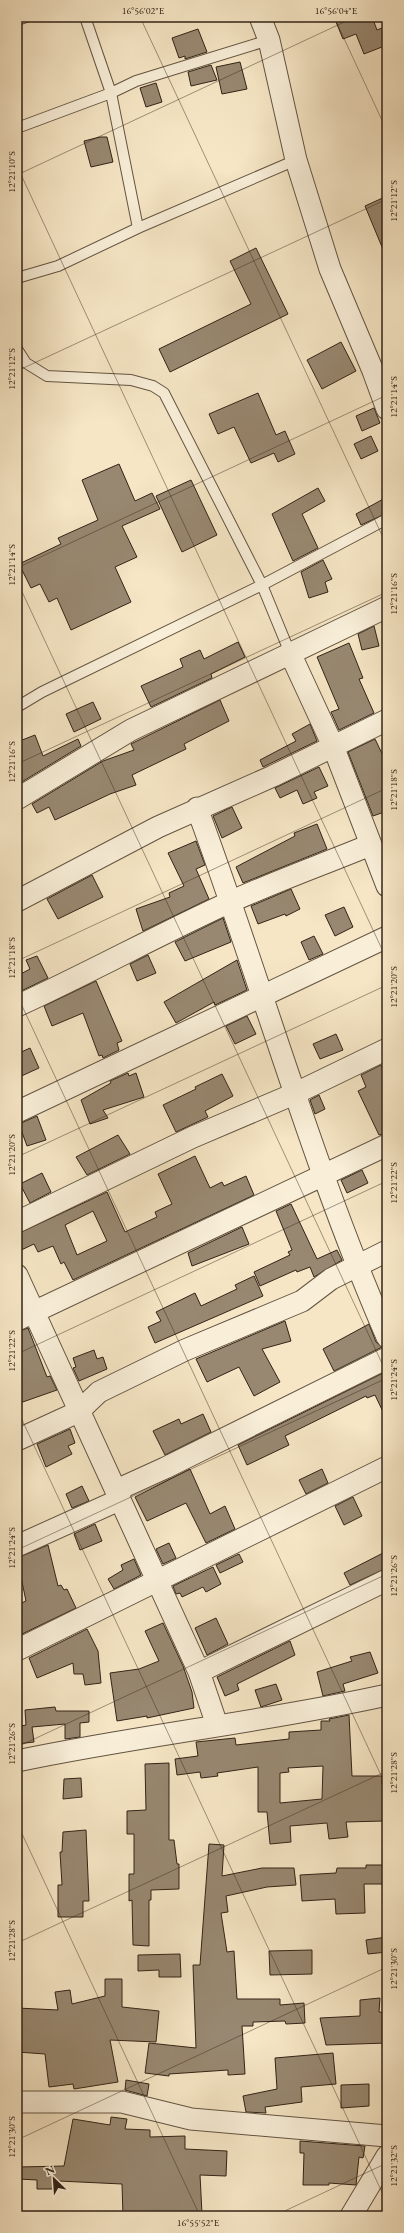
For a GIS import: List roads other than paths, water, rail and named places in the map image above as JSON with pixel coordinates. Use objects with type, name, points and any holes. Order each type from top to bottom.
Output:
[{"type":"street","points":[[260,17],[269,40],[296,160],[330,269],[387,408]]},
{"type":"street","points":[[17,799],[131,730],[387,607]]},
{"type":"street","points":[[290,653],[333,746],[387,886]]},
{"type":"street","points":[[17,901],[197,808],[273,776],[387,720]]},
{"type":"street","points":[[197,808],[231,902],[294,1094],[356,1266],[387,1337]]},
{"type":"street","points":[[17,1006],[79,978],[150,940],[231,902],[370,845]]},
{"type":"street","points":[[17,1112],[262,994],[387,937]]},
{"type":"street","points":[[17,1222],[193,1137],[294,1094],[387,1049]]},
{"type":"street","points":[[25,1316],[387,1145]]},
{"type":"street","points":[[17,1440],[78,1412],[99,1392],[185,1350],[302,1301],[332,1279],[387,1251]]},
{"type":"street","points":[[17,1275],[25,1316],[104,1460],[119,1500],[199,1672],[217,1725]]},
{"type":"street","points":[[119,1500],[122,1488],[136,1480],[165,1468],[387,1358]]},
{"type":"street","points":[[17,1650],[158,1582],[387,1467]]},
{"type":"street","points":[[17,1546],[119,1500]]},
{"type":"street","points":[[199,1672],[387,1580]]},
{"type":"street","points":[[17,1761],[129,1739],[319,1710],[387,1695]]},
{"type":"street","points":[[17,2102],[122,2102],[191,2119],[387,2136]]},
{"type":"street","points":[[351,2216],[387,2156]]},
{"type":"lane","points":[[17,20],[26,17]]},
{"type":"lane","points":[[84,17],[111,93],[138,228]]},
{"type":"lane","points":[[17,128],[111,93],[136,81],[269,40]]},
{"type":"lane","points":[[17,278],[58,266],[138,228],[296,160]]},
{"type":"lane","points":[[17,349],[26,363],[47,376],[131,380],[154,386],[164,393],[262,584],[290,653]]},
{"type":"lane","points":[[17,707],[42,692],[262,584],[387,518]]}]
